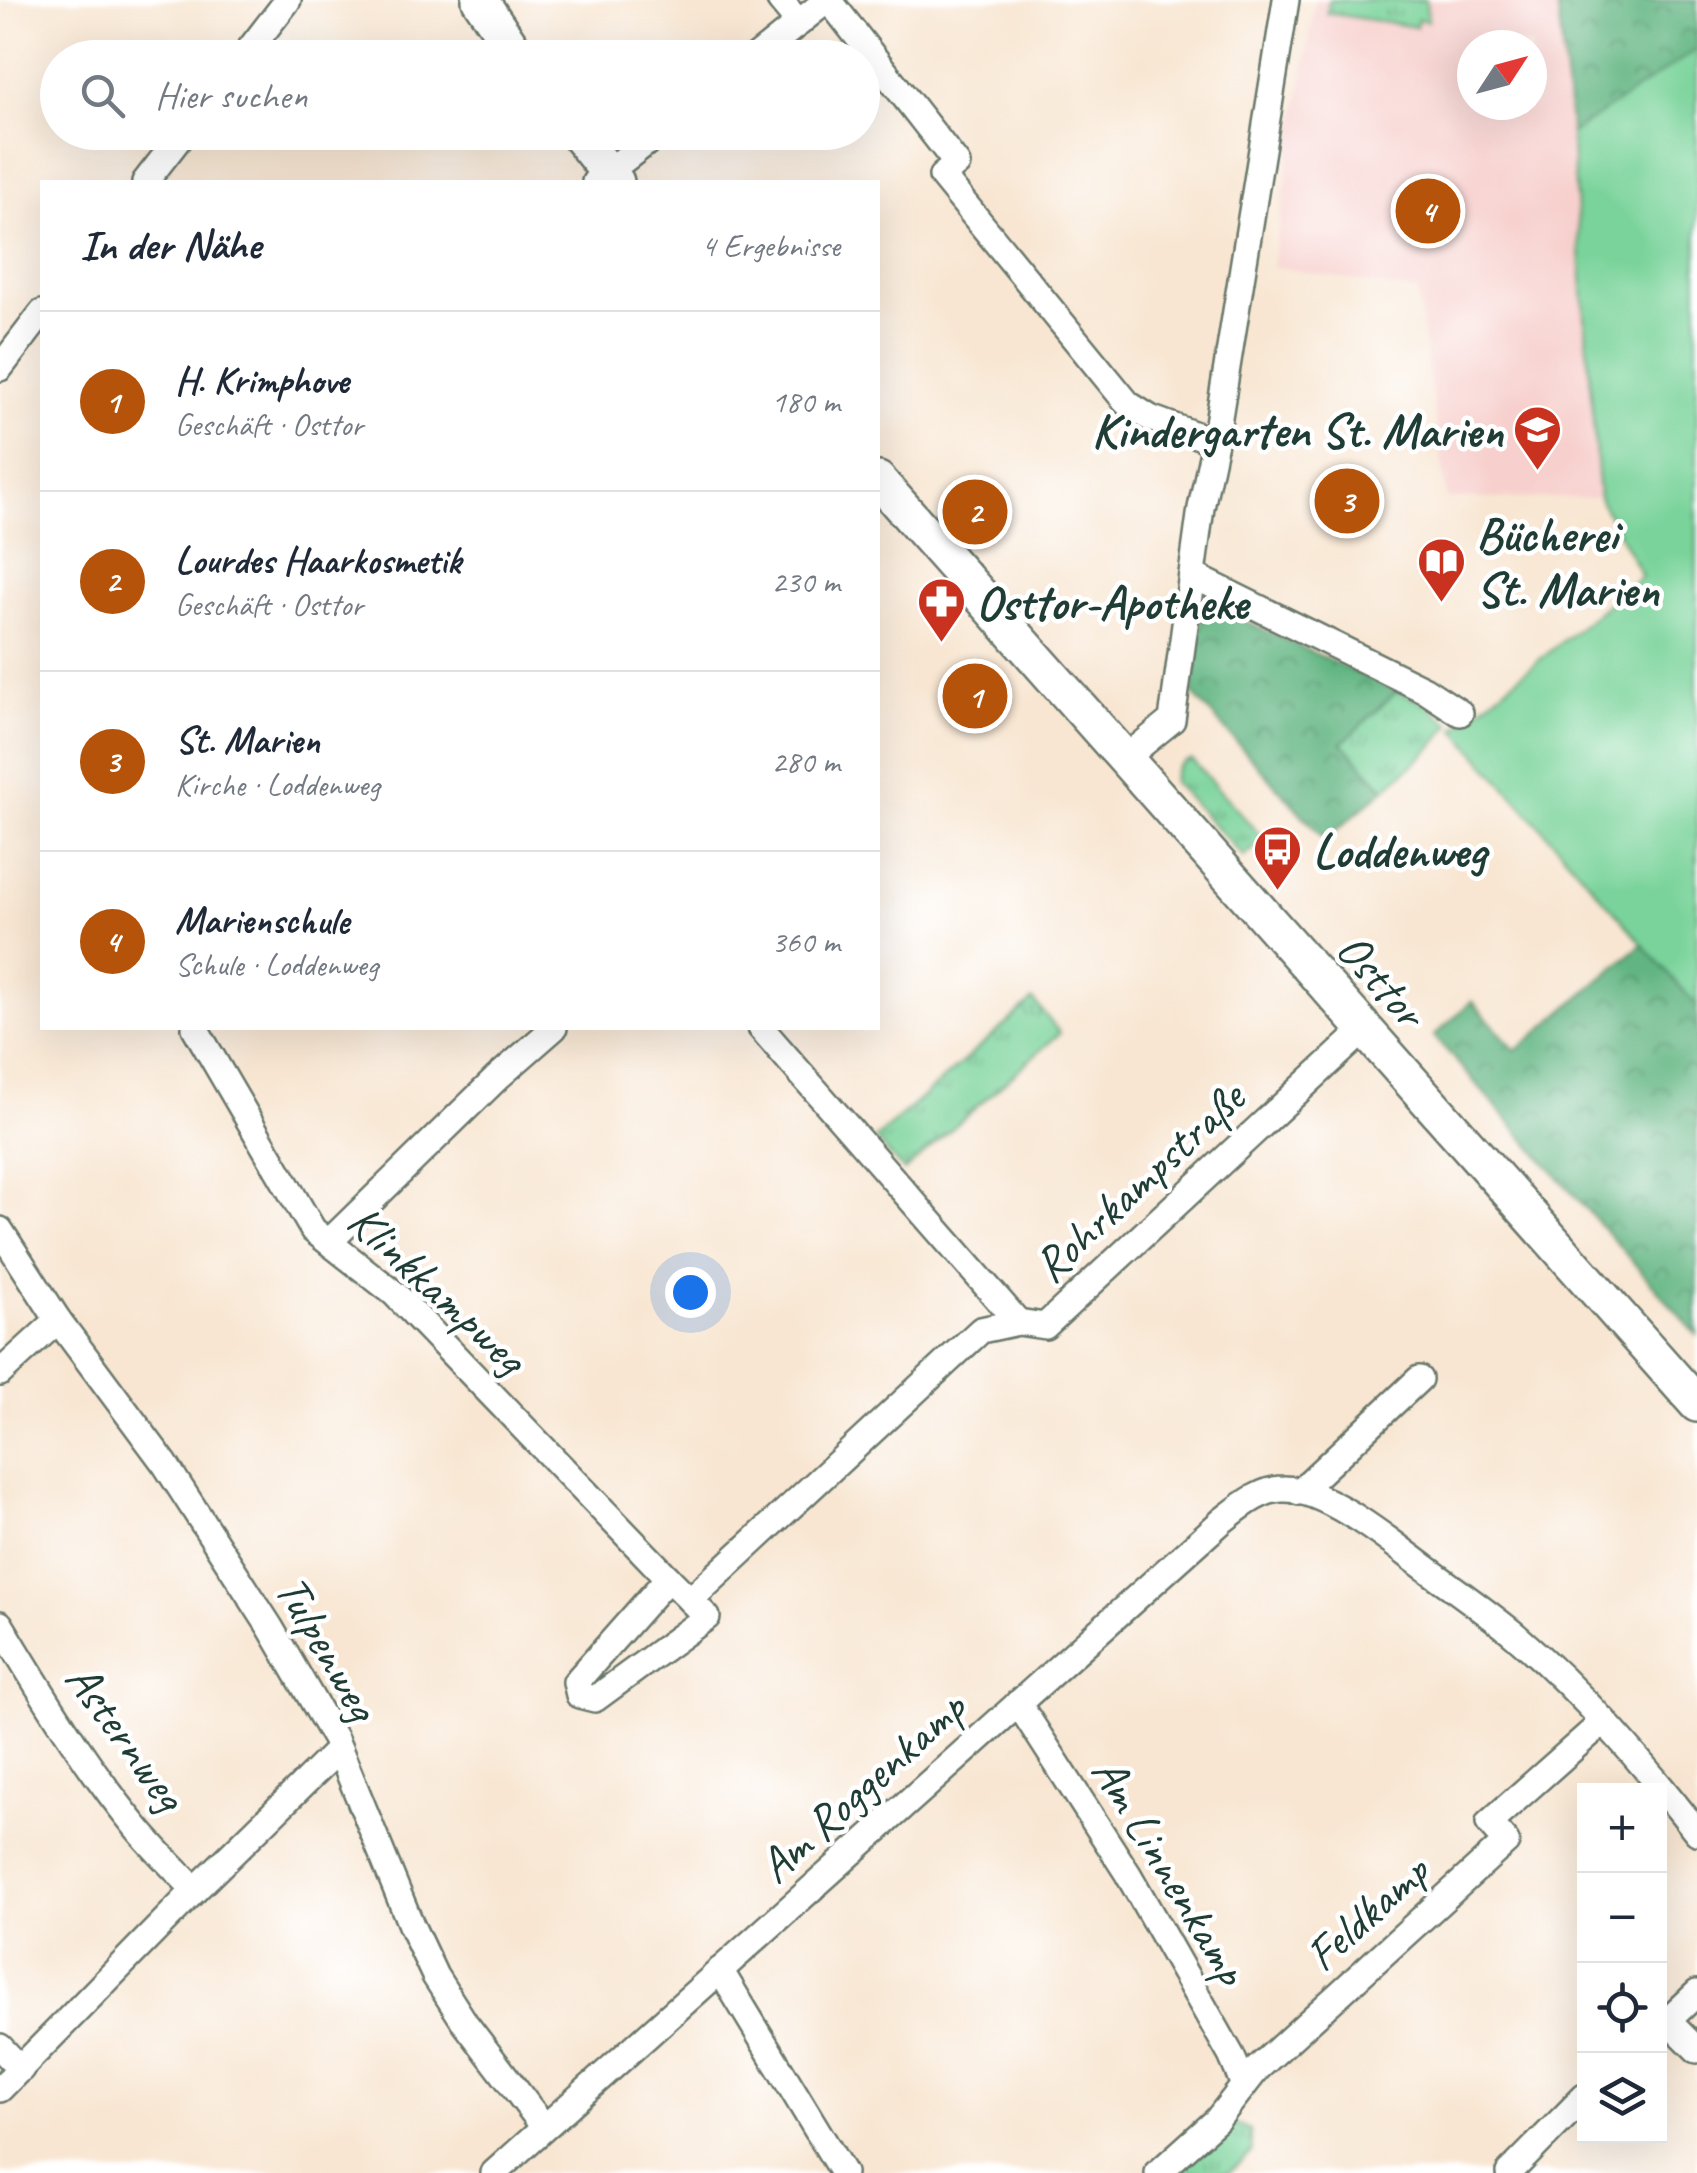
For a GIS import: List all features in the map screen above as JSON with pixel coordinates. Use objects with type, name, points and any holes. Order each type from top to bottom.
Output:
[{"type":"main road","points":[[480,0],[507,40]]},
{"type":"main road","points":[[587,150],[606,179]]},
{"type":"main road","name":"Osttor","points":[[880,482],[1697,1404]]},
{"type":"street","points":[[257,40],[288,0]]},
{"type":"street","points":[[780,0],[798,23]]},
{"type":"street","points":[[777,40],[828,0],[859,40]]},
{"type":"street","points":[[1124,760],[1172,720],[1286,0]]},
{"type":"street","points":[[880,66],[957,164],[942,176],[1128,404],[1150,418],[1215,442]]},
{"type":"street","points":[[147,180],[170,150]]},
{"type":"street","points":[[606,179],[639,150]]},
{"type":"street","points":[[0,368],[40,317]]},
{"type":"street","points":[[1192,575],[1425,690],[1460,713]]},
{"type":"street","name":"Klinkkampweg","points":[[196,1030],[313,1230],[394,1294],[668,1578]]},
{"type":"street","points":[[329,1242],[552,1030]]},
{"type":"street","points":[[763,1030],[1018,1322]]},
{"type":"street","name":"Rohrkampstraße","points":[[690,1600],[981,1330],[1018,1322],[1045,1326],[1364,1030]]},
{"type":"street","name":"Tulpenweg","points":[[0,1230],[58,1320],[172,1475],[270,1627],[339,1749],[410,1925],[435,1976],[465,2023],[544,2126]]},
{"type":"street","points":[[0,1373],[58,1320]]},
{"type":"street","points":[[1419,1379],[1298,1492],[1317,1498],[1385,1537],[1515,1636],[1604,1721],[1697,1832]]},
{"type":"street","name":"Am Roggenkamp","points":[[494,2173],[1223,1520],[1261,1494],[1283,1488],[1298,1492]]},
{"type":"street","points":[[668,1578],[690,1600],[707,1617],[594,1699],[579,1695],[576,1682],[668,1578]]},
{"type":"street","name":"Asternweg","points":[[0,1624],[88,1761],[138,1829],[195,1890]]},
{"type":"street","name":"Am Linnenkamp","points":[[1018,1703],[1128,1874],[1231,2055],[1244,2085]]},
{"type":"street","name":"Feldkamp","points":[[1158,2173],[1218,2120],[1256,2068],[1506,1842],[1489,1823],[1604,1721]]},
{"type":"street","points":[[0,2089],[339,1749]]},
{"type":"street","points":[[720,1970],[844,2173]]},
{"type":"street","points":[[1667,2021],[1697,1994]]},
{"type":"street","points":[[1667,2026],[1697,2050]]},
{"type":"street","points":[[0,2047],[20,2069]]},
{"type":"street","points":[[1508,2173],[1577,2104]]},
{"type":"shaded area","points":[[1315,0],[1556,0],[1571,134],[1599,498],[1447,499],[1417,292],[1272,266]]},
{"type":"green space","points":[[1329,0],[1426,0],[1428,21],[1418,19],[1416,27],[1327,13]]},
{"type":"green space","points":[[1557,0],[1697,0],[1697,49],[1571,134]]},
{"type":"green space","points":[[1697,49],[1697,1006],[1455,729],[1642,576],[1599,498],[1571,134]]},
{"type":"green space","points":[[1214,607],[1397,691],[1342,743],[1385,789],[1325,840],[1192,693],[1202,615]]},
{"type":"green space","points":[[1397,691],[1426,704],[1451,724],[1431,749],[1385,789],[1341,743]]},
{"type":"green space","points":[[1192,760],[1261,836],[1261,842],[1244,857],[1173,782],[1178,767]]},
{"type":"green space","points":[[1642,944],[1697,1006],[1697,1335],[1434,1036],[1472,1001],[1516,1051]]},
{"type":"green space","points":[[1033,1000],[1060,1033],[904,1171],[875,1139]]},
{"type":"green space","points":[[1227,2121],[1250,2130],[1252,2152],[1228,2173],[1170,2173]]},
{"type":"place","name":"Marienschule","points":[[1428,211]]},
{"type":"place","name":"Kindergarten St. Marien","points":[[1538,472]]},
{"type":"place","name":"St. Marien","points":[[1347,501]]},
{"type":"place","name":"Lourdes Haarkosmetik","points":[[975,512]]},
{"type":"place","name":"Bücherei St. Marien","points":[[1441,604]]},
{"type":"place","name":"Osttor-Apotheke","points":[[941,644]]},
{"type":"place","name":"H. Krimphove","points":[[975,696]]},
{"type":"place","name":"Loddenweg","points":[[1278,892]]}]
